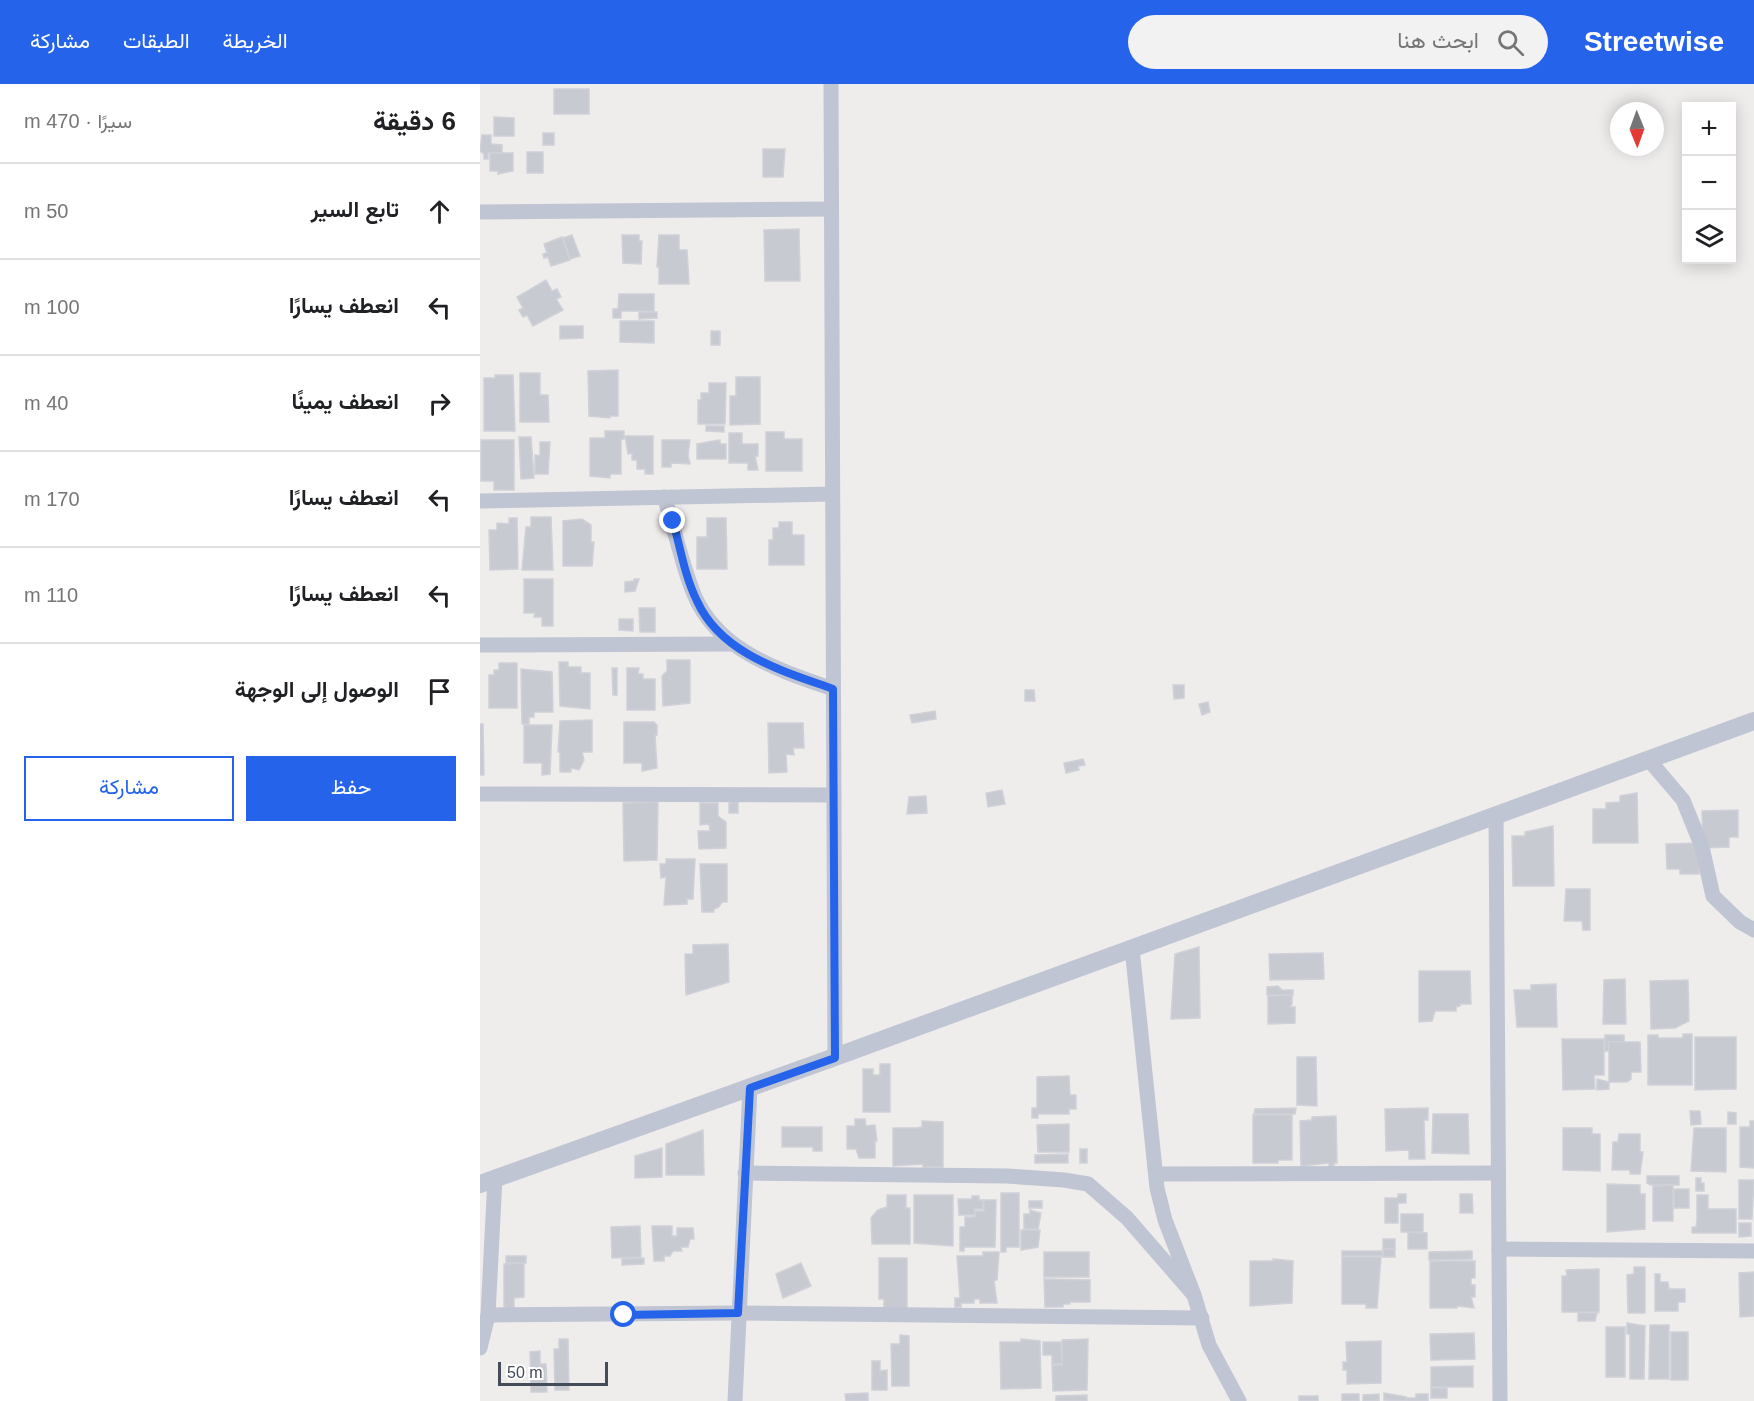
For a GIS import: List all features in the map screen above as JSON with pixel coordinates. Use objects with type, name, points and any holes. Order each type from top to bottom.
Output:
[{"type":"street","points":[[831,84],[835,1058]]},
{"type":"street","points":[[480,212],[831,209]]},
{"type":"street","points":[[480,501],[832,495]]},
{"type":"street","points":[[664,497],[697,601],[712,625],[731,644],[772,667],[833,689]]},
{"type":"street","points":[[480,645],[731,644]]},
{"type":"street","points":[[480,1348],[488,1315],[488,1181],[835,1058],[1754,721]]},
{"type":"street","points":[[1648,759],[1683,800],[1702,847],[1713,896],[1740,922],[1754,930]]},
{"type":"street","points":[[480,794],[834,795]]},
{"type":"street","points":[[1496,814],[1500,1401]]},
{"type":"street","points":[[1132,948],[1156,1174],[1165,1220],[1194,1295],[1209,1345],[1239,1401]]},
{"type":"street","points":[[735,1401],[750,1088]]},
{"type":"street","points":[[745,1173],[1007,1176],[1088,1184],[1127,1218],[1194,1295]]},
{"type":"street","points":[[1156,1174],[1498,1173]]},
{"type":"street","points":[[1499,1249],[1754,1251]]},
{"type":"street","points":[[488,1315],[738,1313],[1202,1318]]},
{"type":"building","points":[[554,89],[589,89],[589,114],[554,114]]},
{"type":"building","points":[[494,117],[514,118],[514,136],[494,136]]},
{"type":"building","points":[[543,133],[554,133],[554,145],[543,145]]},
{"type":"building","points":[[482,135],[491,135],[491,144],[502,145],[502,153],[488,153],[488,159],[484,159],[484,154],[480,151]]},
{"type":"building","points":[[763,149],[785,149],[783,177],[763,177]]},
{"type":"building","points":[[527,152],[543,152],[543,173],[527,173]]},
{"type":"building","points":[[490,153],[513,153],[513,171],[498,174],[498,171],[490,171]]},
{"type":"building","points":[[799,229],[800,281],[765,281],[764,230]]},
{"type":"building","points":[[572,235],[580,256],[570,259],[563,238]]},
{"type":"building","points":[[622,235],[639,235],[639,241],[642,241],[641,264],[623,263]]},
{"type":"building","points":[[659,235],[679,235],[679,250],[687,250],[689,284],[659,284],[659,267],[657,267]]},
{"type":"building","points":[[562,237],[570,260],[551,266],[548,257],[544,258],[543,254],[547,253],[544,244]]},
{"type":"building","points":[[546,280],[552,291],[557,289],[561,297],[556,299],[563,310],[533,326],[527,315],[523,317],[519,310],[523,308],[517,297]]},
{"type":"building","points":[[619,294],[654,294],[654,311],[621,311],[621,318],[613,318],[613,309],[618,309]]},
{"type":"building","points":[[639,312],[657,312],[657,318],[639,319]]},
{"type":"building","points":[[620,321],[654,321],[654,343],[620,342]]},
{"type":"building","points":[[560,326],[583,326],[583,338],[560,339]]},
{"type":"building","points":[[711,331],[720,331],[720,345],[711,345]]},
{"type":"building","points":[[618,370],[618,416],[610,416],[610,418],[589,416],[588,371]]},
{"type":"building","points":[[520,373],[540,373],[540,395],[548,395],[549,422],[520,422]]},
{"type":"building","points":[[495,375],[513,375],[515,431],[484,431],[484,378],[495,378]]},
{"type":"building","points":[[736,377],[760,377],[760,424],[730,425],[730,396],[736,396]]},
{"type":"building","points":[[709,383],[726,383],[725,424],[698,424],[698,400],[701,400],[701,393],[709,393]]},
{"type":"building","points":[[706,426],[724,426],[724,432],[706,431]]},
{"type":"building","points":[[605,431],[624,431],[624,439],[621,439],[621,474],[610,474],[610,478],[590,476],[590,438],[605,438]]},
{"type":"building","points":[[766,432],[784,432],[784,439],[802,439],[802,471],[766,471]]},
{"type":"building","points":[[729,433],[742,433],[742,444],[758,444],[758,456],[755,456],[758,470],[748,470],[748,463],[729,463]]},
{"type":"building","points":[[625,436],[653,436],[653,474],[645,474],[645,469],[637,469],[637,460],[632,460],[632,453],[628,454]]},
{"type":"building","points":[[519,437],[531,437],[534,478],[521,479]]},
{"type":"building","points":[[481,440],[514,440],[514,490],[494,490],[494,481],[481,481]]},
{"type":"building","points":[[662,440],[690,440],[688,455],[690,464],[671,463],[671,467],[662,467]]},
{"type":"building","points":[[720,440],[720,444],[726,444],[726,459],[697,459],[697,444]]},
{"type":"building","points":[[540,442],[550,442],[548,474],[535,474],[535,455],[540,456]]},
{"type":"building","points":[[531,517],[551,517],[553,570],[522,570],[526,527],[531,527]]},
{"type":"building","points":[[509,518],[517,518],[518,569],[490,570],[489,530],[497,530],[497,523],[509,524]]},
{"type":"building","points":[[707,518],[726,518],[727,569],[697,569],[697,537],[707,537]]},
{"type":"building","points":[[582,519],[591,525],[591,542],[594,542],[592,566],[563,566],[563,521]]},
{"type":"building","points":[[779,522],[792,522],[792,535],[804,535],[804,565],[769,565],[769,540],[773,540],[773,528],[779,528]]},
{"type":"building","points":[[524,579],[553,579],[553,626],[542,626],[542,617],[534,617],[535,613],[524,613]]},
{"type":"building","points":[[634,579],[639,579],[635,591],[625,592],[625,582],[634,581]]},
{"type":"building","points":[[639,608],[655,608],[655,632],[640,632]]},
{"type":"building","points":[[619,619],[633,619],[633,631],[619,630]]},
{"type":"building","points":[[667,660],[690,660],[690,703],[663,706],[662,676],[667,671]]},
{"type":"building","points":[[559,662],[568,662],[568,667],[581,667],[581,673],[590,673],[590,709],[560,706]]},
{"type":"building","points":[[499,663],[517,663],[517,708],[489,708],[489,675],[494,675],[494,670],[499,670]]},
{"type":"building","points":[[612,668],[617,668],[617,695],[613,695]]},
{"type":"building","points":[[627,668],[639,668],[638,674],[643,674],[643,679],[655,679],[655,710],[627,710]]},
{"type":"building","points":[[521,669],[552,672],[553,712],[534,712],[534,717],[529,717],[529,724],[522,724]]},
{"type":"building","points":[[1173,685],[1184,685],[1184,698],[1174,699]]},
{"type":"building","points":[[1025,690],[1034,690],[1035,701],[1025,701]]},
{"type":"building","points":[[1208,702],[1210,712],[1202,715],[1199,704]]},
{"type":"building","points":[[935,711],[936,719],[912,723],[910,715]]},
{"type":"building","points":[[592,720],[592,752],[582,752],[584,760],[579,770],[571,768],[571,772],[560,772],[560,752],[558,752],[560,721]]},
{"type":"building","points":[[624,722],[654,722],[657,725],[657,735],[655,735],[657,768],[642,771],[642,763],[624,763]]},
{"type":"building","points":[[768,723],[803,723],[804,748],[793,748],[794,755],[786,754],[787,772],[769,773]]},
{"type":"building","points":[[480,724],[483,724],[484,775],[480,775]]},
{"type":"building","points":[[524,725],[552,725],[550,774],[542,775],[542,763],[524,763]]},
{"type":"building","points":[[1083,759],[1085,765],[1078,766],[1079,770],[1066,773],[1064,763]]},
{"type":"building","points":[[1002,790],[1005,804],[988,807],[986,793]]},
{"type":"building","points":[[1637,793],[1638,843],[1593,843],[1593,809],[1606,809],[1606,803],[1620,802],[1620,796]]},
{"type":"building","points":[[926,796],[927,813],[907,814],[909,797]]},
{"type":"building","points":[[658,802],[657,860],[624,861],[623,803]]},
{"type":"building","points":[[738,802],[738,813],[729,813],[729,803]]},
{"type":"building","points":[[700,803],[718,803],[718,816],[726,822],[726,848],[699,849],[698,831],[710,831],[709,824],[700,825]]},
{"type":"building","points":[[1738,810],[1738,837],[1729,837],[1729,847],[1703,848],[1702,811]]},
{"type":"building","points":[[1553,826],[1554,886],[1513,886],[1512,836],[1525,836],[1525,832]]},
{"type":"building","points":[[1699,843],[1699,874],[1680,874],[1680,869],[1667,869],[1666,844]]},
{"type":"building","points":[[666,859],[695,859],[693,899],[687,899],[687,904],[664,905],[666,877],[661,878],[660,864],[666,864]]},
{"type":"building","points":[[700,864],[727,864],[727,902],[722,902],[714,909],[714,912],[702,912]]},
{"type":"building","points":[[1566,889],[1590,889],[1590,930],[1583,930],[1582,921],[1564,921]]},
{"type":"building","points":[[728,944],[729,982],[686,995],[685,954],[693,954],[693,945]]},
{"type":"building","points":[[1199,947],[1200,1018],[1171,1019],[1175,954]]},
{"type":"building","points":[[1323,953],[1324,979],[1270,980],[1269,954]]},
{"type":"building","points":[[1419,971],[1470,971],[1471,1004],[1460,1004],[1456,1007],[1456,1011],[1435,1011],[1432,1021],[1419,1022]]},
{"type":"building","points":[[1625,979],[1626,1024],[1603,1024],[1604,980]]},
{"type":"building","points":[[1688,980],[1689,1021],[1675,1028],[1651,1029],[1650,981]]},
{"type":"building","points":[[1556,984],[1557,1027],[1517,1027],[1514,990],[1531,990],[1531,985]]},
{"type":"building","points":[[1278,986],[1282,990],[1293,990],[1293,995],[1267,995],[1267,987]]},
{"type":"building","points":[[1292,995],[1290,1007],[1295,1007],[1295,1023],[1268,1024],[1268,996]]},
{"type":"building","points":[[1683,1034],[1692,1034],[1692,1085],[1648,1085],[1648,1035],[1658,1035],[1658,1038],[1683,1038]]},
{"type":"building","points":[[1605,1035],[1624,1035],[1624,1042],[1608,1042],[1609,1051],[1605,1051]]},
{"type":"building","points":[[1695,1037],[1736,1037],[1736,1089],[1695,1090]]},
{"type":"building","points":[[1562,1039],[1604,1039],[1604,1075],[1594,1075],[1595,1089],[1563,1090]]},
{"type":"building","points":[[1609,1042],[1640,1042],[1641,1072],[1631,1072],[1631,1079],[1627,1082],[1609,1082]]},
{"type":"building","points":[[1297,1057],[1316,1057],[1317,1106],[1297,1105]]},
{"type":"building","points":[[880,1064],[890,1064],[890,1112],[863,1112],[863,1069],[873,1069],[873,1075],[880,1075]]},
{"type":"building","points":[[1069,1076],[1070,1095],[1076,1095],[1076,1109],[1069,1109],[1069,1114],[1038,1114],[1038,1118],[1032,1118],[1032,1108],[1037,1108],[1037,1077]]},
{"type":"building","points":[[1597,1079],[1609,1082],[1609,1089],[1597,1090]]},
{"type":"building","points":[[1296,1108],[1295,1114],[1254,1114],[1255,1109]]},
{"type":"building","points":[[1428,1108],[1428,1120],[1424,1120],[1425,1159],[1409,1159],[1409,1150],[1386,1151],[1385,1109]]},
{"type":"building","points":[[1690,1111],[1700,1111],[1701,1124],[1691,1125]]},
{"type":"building","points":[[1728,1112],[1736,1113],[1736,1124],[1728,1124]]},
{"type":"building","points":[[1433,1114],[1468,1114],[1469,1154],[1432,1153]]},
{"type":"building","points":[[1253,1115],[1292,1115],[1292,1160],[1278,1160],[1278,1163],[1253,1163]]},
{"type":"building","points":[[1336,1116],[1337,1163],[1334,1163],[1334,1166],[1329,1166],[1329,1163],[1301,1166],[1300,1121],[1312,1120],[1312,1117]]},
{"type":"building","points":[[855,1119],[865,1119],[866,1126],[875,1125],[877,1141],[875,1141],[875,1158],[859,1158],[856,1149],[847,1149],[847,1126],[855,1126]]},
{"type":"building","points":[[922,1121],[943,1122],[943,1167],[923,1167],[923,1164],[893,1166],[893,1128],[922,1127]]},
{"type":"building","points":[[1750,1121],[1754,1121],[1754,1168],[1740,1167],[1740,1127],[1750,1127]]},
{"type":"building","points":[[1069,1124],[1069,1152],[1038,1152],[1037,1125]]},
{"type":"building","points":[[782,1127],[822,1127],[822,1151],[813,1151],[813,1147],[782,1147]]},
{"type":"building","points":[[1563,1128],[1592,1128],[1592,1134],[1600,1134],[1600,1171],[1563,1170]]},
{"type":"building","points":[[1694,1128],[1726,1128],[1726,1172],[1691,1171]]},
{"type":"building","points":[[703,1130],[704,1175],[666,1175],[666,1144]]},
{"type":"building","points":[[1619,1134],[1640,1134],[1640,1152],[1643,1152],[1640,1174],[1630,1174],[1630,1170],[1612,1170],[1613,1142],[1618,1142]]},
{"type":"building","points":[[662,1148],[662,1177],[635,1178],[635,1156]]},
{"type":"building","points":[[1080,1149],[1087,1149],[1087,1163],[1080,1163]]},
{"type":"building","points":[[1068,1154],[1068,1163],[1035,1163],[1035,1155]]},
{"type":"building","points":[[1647,1176],[1679,1176],[1679,1185],[1651,1185],[1647,1183]]},
{"type":"building","points":[[1696,1178],[1701,1178],[1704,1191],[1696,1191]]},
{"type":"building","points":[[1739,1180],[1754,1180],[1752,1219],[1739,1219]]},
{"type":"building","points":[[1607,1184],[1640,1185],[1640,1194],[1645,1194],[1645,1229],[1607,1232]]},
{"type":"building","points":[[1673,1185],[1673,1221],[1653,1221],[1653,1186]]},
{"type":"building","points":[[1674,1189],[1689,1189],[1689,1208],[1674,1208]]},
{"type":"building","points":[[1001,1193],[1019,1193],[1019,1247],[1006,1247],[1006,1252],[1001,1252]]},
{"type":"building","points":[[1398,1194],[1406,1194],[1406,1203],[1398,1203],[1398,1223],[1385,1223],[1385,1198],[1398,1198]]},
{"type":"building","points":[[1460,1194],[1472,1194],[1473,1213],[1460,1213]]},
{"type":"building","points":[[887,1195],[906,1195],[906,1208],[910,1208],[910,1244],[872,1244],[871,1218],[878,1210],[887,1207]]},
{"type":"building","points":[[914,1195],[953,1195],[953,1246],[914,1243]]},
{"type":"building","points":[[1697,1195],[1708,1195],[1708,1209],[1736,1209],[1736,1233],[1692,1233],[1692,1227],[1696,1227]]},
{"type":"building","points":[[972,1196],[979,1196],[979,1200],[983,1200],[983,1209],[974,1209],[975,1215],[959,1215],[958,1199],[972,1199]]},
{"type":"building","points":[[984,1200],[996,1200],[995,1247],[964,1247],[964,1251],[960,1251],[960,1227],[965,1227],[965,1217],[975,1217],[975,1211],[984,1211]]},
{"type":"building","points":[[1029,1201],[1042,1201],[1042,1208],[1029,1208]]},
{"type":"building","points":[[1030,1210],[1041,1213],[1038,1229],[1024,1229],[1024,1214],[1030,1214]]},
{"type":"building","points":[[1401,1214],[1423,1214],[1423,1232],[1401,1232]]},
{"type":"building","points":[[1739,1223],[1751,1223],[1751,1236],[1739,1237]]},
{"type":"building","points":[[640,1226],[641,1257],[612,1258],[611,1227]]},
{"type":"building","points":[[652,1226],[672,1226],[672,1236],[677,1236],[677,1228],[693,1228],[694,1239],[690,1239],[688,1247],[681,1247],[682,1251],[673,1251],[670,1256],[664,1256],[664,1261],[654,1261]]},
{"type":"building","points":[[1021,1230],[1040,1230],[1038,1247],[1021,1250]]},
{"type":"building","points":[[1408,1232],[1427,1233],[1427,1249],[1408,1249]]},
{"type":"building","points":[[1383,1239],[1395,1239],[1395,1249],[1383,1249]]},
{"type":"building","points":[[1383,1249],[1395,1249],[1395,1257],[1383,1257]]},
{"type":"building","points":[[1342,1251],[1382,1251],[1383,1256],[1342,1256]]},
{"type":"building","points":[[1472,1251],[1472,1259],[1429,1260],[1429,1252]]},
{"type":"building","points":[[983,1252],[999,1252],[997,1280],[994,1280],[997,1303],[980,1303],[980,1299],[974,1299],[974,1303],[961,1303],[961,1307],[955,1307],[955,1298],[960,1298],[957,1256],[983,1256]]},
{"type":"building","points":[[1044,1252],[1089,1252],[1089,1277],[1044,1277]]},
{"type":"building","points":[[506,1256],[526,1256],[526,1263],[506,1263]]},
{"type":"building","points":[[1342,1257],[1381,1257],[1377,1308],[1366,1308],[1366,1304],[1342,1304]]},
{"type":"building","points":[[644,1258],[644,1264],[622,1265],[622,1259]]},
{"type":"building","points":[[879,1258],[907,1258],[907,1308],[884,1308],[884,1299],[879,1299]]},
{"type":"building","points":[[1273,1259],[1293,1261],[1292,1303],[1250,1306],[1250,1261],[1274,1261]]},
{"type":"building","points":[[1430,1261],[1475,1261],[1475,1278],[1471,1278],[1471,1285],[1475,1285],[1475,1297],[1471,1297],[1474,1308],[1457,1306],[1457,1308],[1430,1308]]},
{"type":"building","points":[[524,1263],[524,1297],[514,1298],[514,1308],[504,1308],[504,1264]]},
{"type":"building","points":[[801,1263],[811,1286],[783,1298],[776,1274]]},
{"type":"building","points":[[1634,1267],[1645,1267],[1645,1313],[1628,1313],[1627,1275],[1634,1274]]},
{"type":"building","points":[[1599,1269],[1599,1312],[1562,1312],[1562,1276],[1567,1276],[1566,1270]]},
{"type":"building","points":[[1754,1272],[1754,1316],[1740,1317],[1739,1273]]},
{"type":"building","points":[[1655,1274],[1660,1274],[1660,1282],[1668,1282],[1669,1289],[1685,1289],[1685,1302],[1678,1302],[1678,1311],[1655,1311]]},
{"type":"building","points":[[1044,1279],[1090,1280],[1090,1302],[1070,1302],[1070,1304],[1063,1304],[1063,1307],[1045,1307]]},
{"type":"building","points":[[1578,1313],[1597,1313],[1595,1321],[1578,1321]]},
{"type":"building","points":[[1627,1323],[1645,1326],[1644,1379],[1630,1379],[1630,1334],[1627,1334]]},
{"type":"building","points":[[1650,1325],[1669,1325],[1669,1379],[1649,1379]]},
{"type":"building","points":[[1606,1327],[1625,1327],[1625,1377],[1606,1377]]},
{"type":"building","points":[[1671,1332],[1688,1332],[1688,1380],[1671,1380]]},
{"type":"building","points":[[1474,1333],[1475,1359],[1431,1360],[1430,1334]]},
{"type":"building","points":[[900,1335],[909,1336],[909,1386],[892,1386],[891,1344],[900,1344]]},
{"type":"building","points":[[559,1339],[568,1339],[569,1390],[555,1390],[554,1349],[559,1349]]},
{"type":"building","points":[[1021,1339],[1040,1341],[1041,1388],[1001,1389],[1000,1342],[1021,1342]]},
{"type":"building","points":[[1088,1339],[1087,1390],[1053,1391],[1052,1365],[1062,1365],[1062,1340]]},
{"type":"building","points":[[1381,1341],[1381,1383],[1347,1384],[1347,1370],[1343,1370],[1343,1362],[1347,1362],[1346,1342]]},
{"type":"building","points":[[1043,1342],[1061,1342],[1062,1364],[1052,1364],[1052,1355],[1043,1355]]},
{"type":"building","points":[[540,1351],[540,1364],[546,1364],[547,1392],[531,1392],[530,1352]]},
{"type":"building","points":[[872,1361],[880,1361],[880,1371],[887,1370],[887,1390],[872,1390]]},
{"type":"building","points":[[1473,1366],[1473,1387],[1431,1387],[1431,1367]]},
{"type":"building","points":[[1431,1388],[1447,1388],[1447,1398],[1431,1398]]},
{"type":"building","points":[[868,1393],[868,1401],[846,1401],[845,1394]]},
{"type":"building","points":[[1384,1393],[1406,1397],[1406,1401],[1384,1400]]},
{"type":"building","points":[[1342,1394],[1359,1394],[1359,1401],[1342,1401]]},
{"type":"building","points":[[1379,1394],[1379,1401],[1363,1401],[1363,1395]]},
{"type":"building","points":[[1416,1394],[1428,1394],[1428,1401],[1407,1401],[1406,1398],[1416,1398]]},
{"type":"building","points":[[1087,1395],[1087,1401],[1056,1401],[1056,1396]]},
{"type":"building","points":[[1299,1396],[1318,1396],[1318,1401],[1299,1401]]},
{"type":"route","points":[[624,1315],[738,1313],[750,1088],[835,1058],[833,689],[772,667],[731,644],[712,625],[697,601],[673,521]]}]
